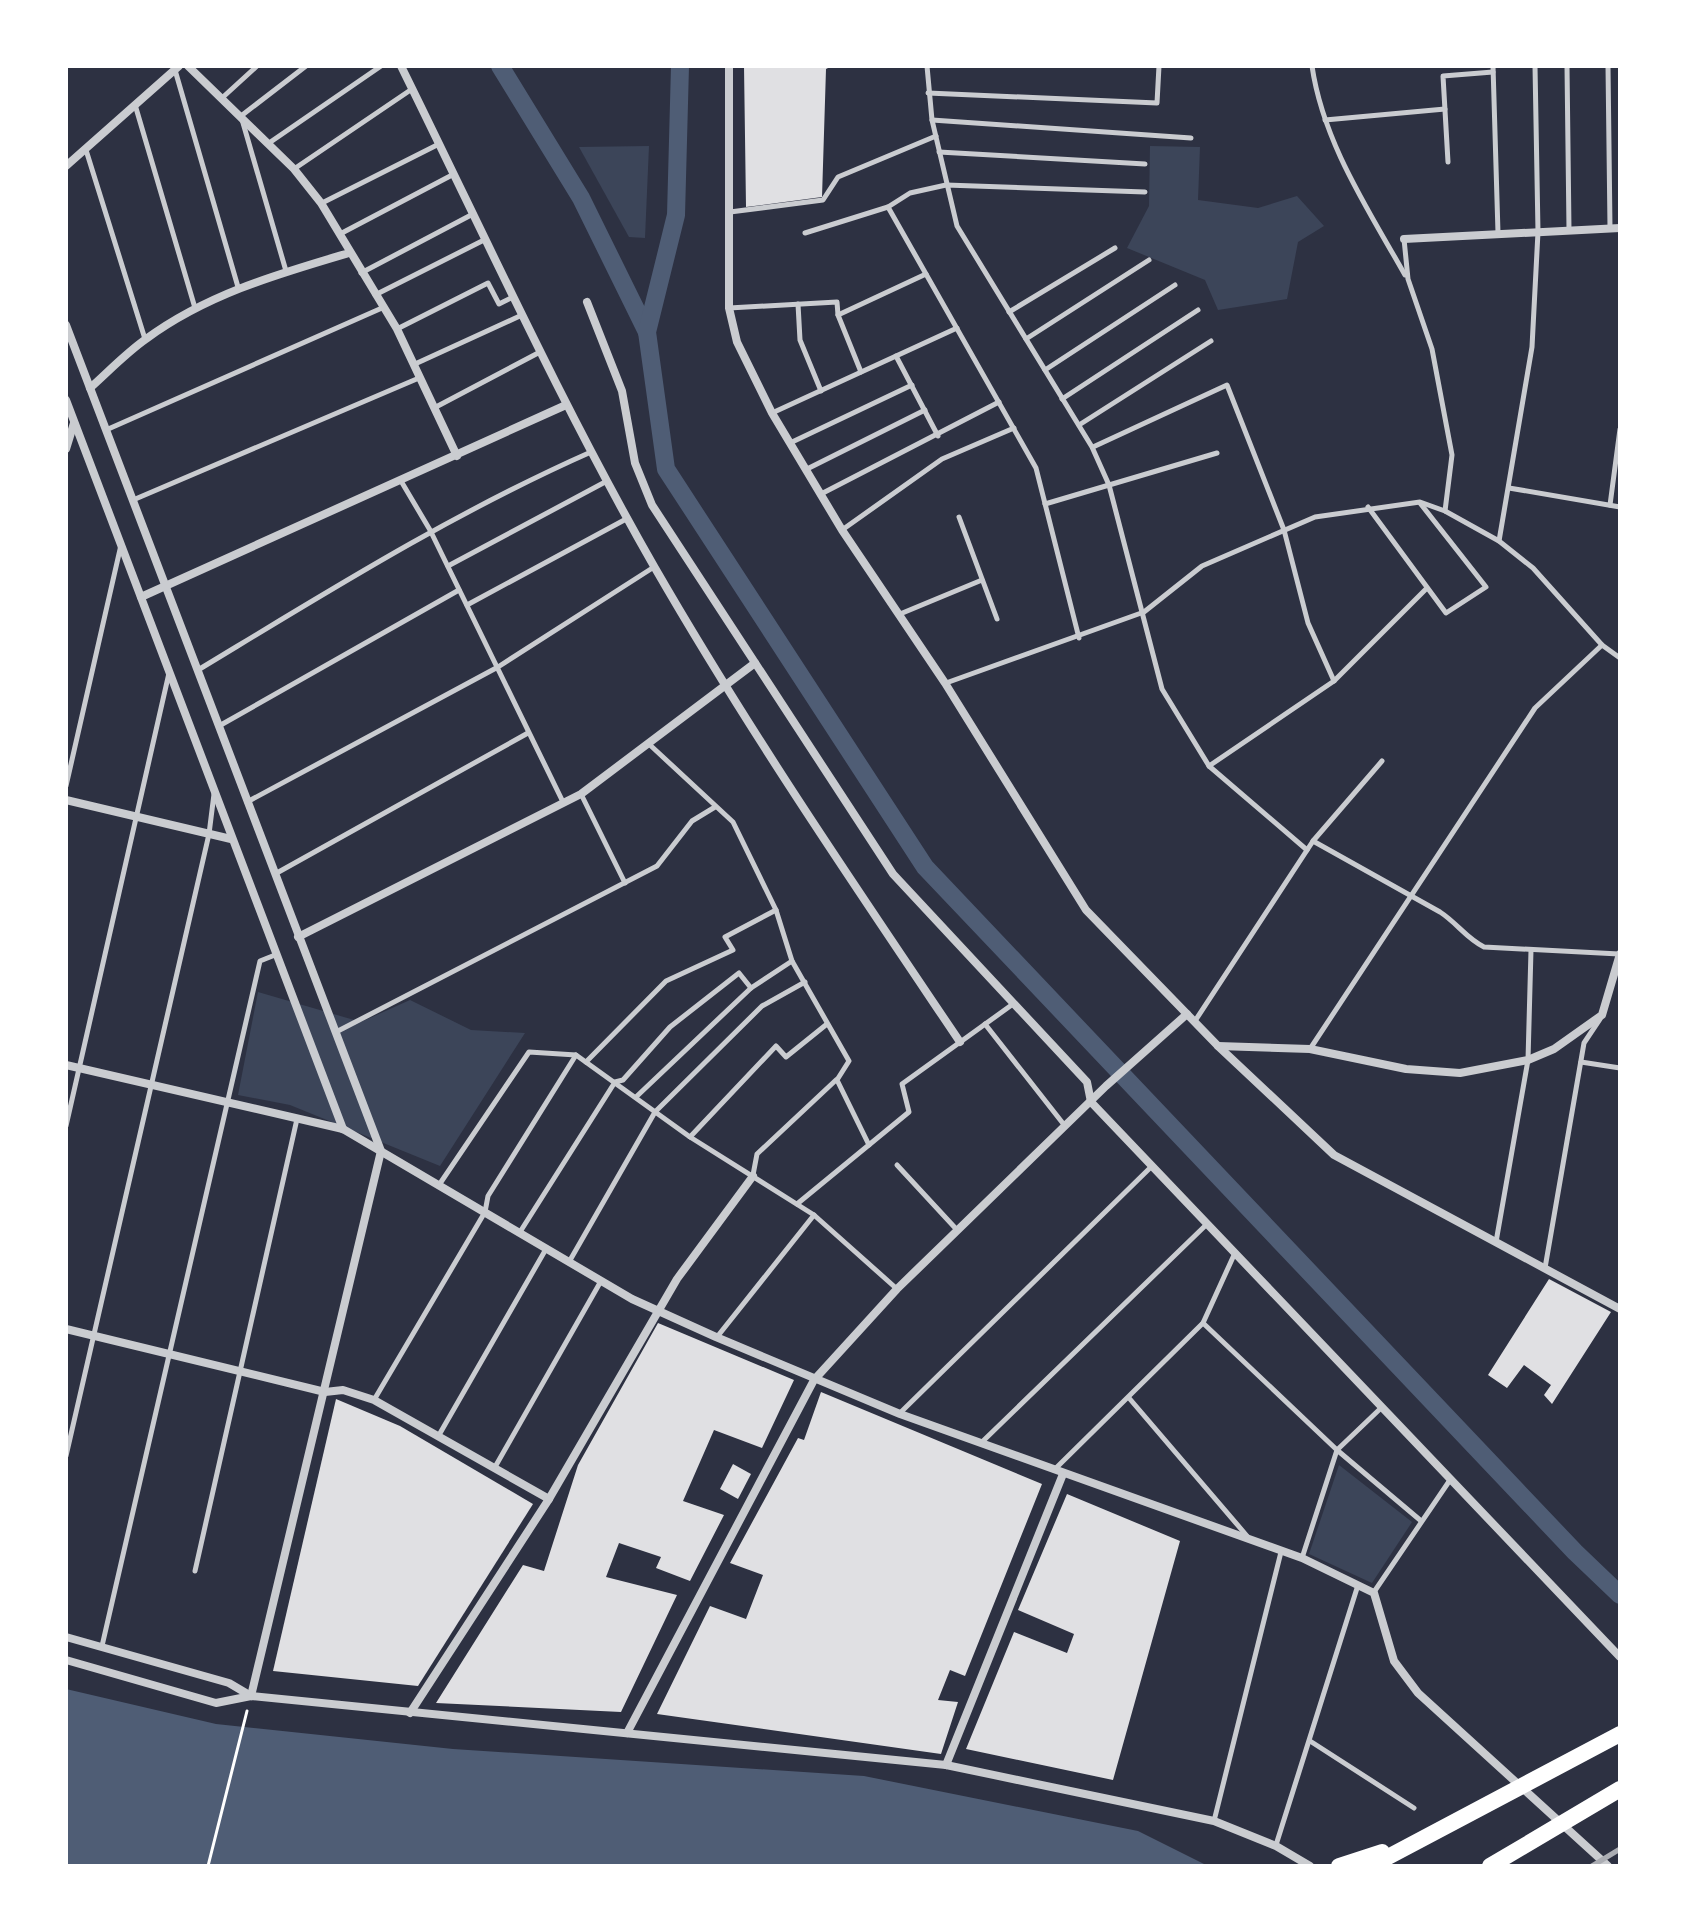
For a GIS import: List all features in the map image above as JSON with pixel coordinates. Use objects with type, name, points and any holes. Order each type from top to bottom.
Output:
[{"type":"highway","points":[[1371,1866],[1620,1734]]},
{"type":"highway","points":[[1490,1866],[1620,1789]]},
{"type":"highway","points":[[1339,1866],[1433,1835]]},
{"type":"street","points":[[188,66],[269,143],[321,203],[360,273],[397,329],[457,456]]},
{"type":"street","points":[[401,66],[566,405],[654,567],[725,687],[960,1042]]},
{"type":"street","points":[[729,66],[729,308],[737,342],[772,413],[842,530],[945,683],[1086,910],[1218,1046],[1334,1155],[1620,1309]]},
{"type":"street","points":[[66,166],[136,108],[177,68]]},
{"type":"street","points":[[1404,239],[1620,228]]},
{"type":"street","points":[[90,388],[145,339],[195,309],[238,287],[349,253]]},
{"type":"street","points":[[587,302],[622,391],[635,463],[652,505],[893,874],[1087,1082],[1091,1102],[1620,1657]]},
{"type":"street","points":[[66,325],[381,1151],[251,1696]]},
{"type":"street","points":[[66,400],[343,1129]]},
{"type":"street","points":[[141,597],[566,405]]},
{"type":"street","points":[[66,449],[74,422]]},
{"type":"street","points":[[298,937],[581,794],[755,663]]},
{"type":"street","points":[[66,800],[231,839]]},
{"type":"street","points":[[1218,1046],[1310,1049],[1406,1069],[1460,1073],[1528,1060],[1554,1049],[1602,1015],[1620,954]]},
{"type":"street","points":[[627,1733],[814,1380],[897,1289],[1106,1086],[1187,1014]]},
{"type":"street","points":[[66,1065],[343,1129],[601,1281],[658,1311],[900,1414],[1252,1543],[1302,1558],[1374,1593],[1394,1661],[1418,1693],[1608,1866]]},
{"type":"street","points":[[410,1713],[549,1499],[677,1279],[753,1176]]},
{"type":"street","points":[[66,1329],[325,1392],[343,1390],[374,1400],[549,1499]]},
{"type":"street","points":[[946,1765],[1063,1474]]},
{"type":"street","points":[[66,1637],[229,1683],[251,1696]]},
{"type":"street","points":[[66,1660],[216,1703],[251,1696],[946,1765],[1214,1821],[1276,1846],[1310,1866]]},
{"type":"lane","points":[[222,98],[257,66]]},
{"type":"lane","points":[[286,271],[241,116],[306,66]]},
{"type":"lane","points":[[269,143],[381,66]]},
{"type":"lane","points":[[927,66],[932,120],[957,226],[1092,447],[1109,485],[1162,689],[1209,766],[1307,850]]},
{"type":"lane","points":[[928,93],[1157,103],[1159,66]]},
{"type":"lane","points":[[1312,66],[1325,120],[1360,196],[1408,279],[1432,349],[1452,455],[1445,511]]},
{"type":"lane","points":[[1499,541],[1532,347],[1538,232],[1535,66]]},
{"type":"lane","points":[[1567,66],[1569,230]]},
{"type":"lane","points":[[1608,66],[1610,228]]},
{"type":"lane","points":[[177,68],[238,287]]},
{"type":"lane","points":[[1448,162],[1443,76],[1493,69],[1498,234]]},
{"type":"lane","points":[[294,169],[412,89]]},
{"type":"lane","points":[[136,108],[195,309]]},
{"type":"lane","points":[[1325,120],[1445,109]]},
{"type":"lane","points":[[932,120],[1191,138]]},
{"type":"lane","points":[[729,212],[823,200],[838,177],[936,136]]},
{"type":"lane","points":[[321,203],[439,144]]},
{"type":"lane","points":[[86,150],[145,339]]},
{"type":"lane","points":[[939,152],[1145,164]]},
{"type":"lane","points":[[340,234],[454,174]]},
{"type":"lane","points":[[805,233],[888,207],[910,193],[946,185],[1145,192]]},
{"type":"lane","points":[[888,207],[1036,468],[1079,638]]},
{"type":"lane","points":[[360,273],[474,214]]},
{"type":"lane","points":[[374,295],[486,239]]},
{"type":"lane","points":[[1404,239],[1408,279]]},
{"type":"lane","points":[[1009,312],[1115,248]]},
{"type":"lane","points":[[1026,339],[1149,260]]},
{"type":"lane","points":[[838,315],[926,274]]},
{"type":"lane","points":[[397,329],[488,283],[499,304],[513,297]]},
{"type":"lane","points":[[1045,370],[1175,285]]},
{"type":"lane","points":[[729,308],[837,302],[838,315],[861,372]]},
{"type":"lane","points":[[798,304],[800,340],[821,391]]},
{"type":"lane","points":[[106,430],[382,308]]},
{"type":"lane","points":[[1062,399],[1198,310]]},
{"type":"lane","points":[[415,364],[522,315]]},
{"type":"lane","points":[[772,413],[957,328]]},
{"type":"lane","points":[[1079,425],[1211,341]]},
{"type":"lane","points":[[434,408],[540,352]]},
{"type":"lane","points":[[896,356],[938,436]]},
{"type":"lane","points":[[133,500],[421,377]]},
{"type":"lane","points":[[790,443],[912,385]]},
{"type":"lane","points":[[1092,447],[1227,385],[1284,530],[1308,623],[1334,681]]},
{"type":"lane","points":[[821,494],[999,402]]},
{"type":"lane","points":[[806,470],[925,410]]},
{"type":"lane","points":[[842,530],[942,459],[1014,428]]},
{"type":"lane","points":[[1610,505],[1620,429]]},
{"type":"lane","points":[[197,671],[430,530],[509,488],[591,452]]},
{"type":"lane","points":[[1045,504],[1217,453]]},
{"type":"lane","points":[[401,481],[430,530],[563,802]]},
{"type":"lane","points":[[448,566],[607,481]]},
{"type":"lane","points":[[1509,488],[1620,507]]},
{"type":"lane","points":[[1368,507],[1446,613],[1486,587],[1420,502]]},
{"type":"lane","points":[[945,683],[1079,638],[1144,612],[1202,566],[1315,517],[1368,507],[1420,502],[1445,511],[1499,541],[1533,568],[1602,645],[1620,658]]},
{"type":"lane","points":[[959,517],[997,619]]},
{"type":"lane","points":[[467,605],[628,518]]},
{"type":"lane","points":[[66,786],[121,544]]},
{"type":"lane","points":[[246,802],[498,667],[654,567]]},
{"type":"lane","points":[[899,615],[982,580]]},
{"type":"lane","points":[[1209,766],[1334,681],[1427,588]]},
{"type":"lane","points":[[218,726],[459,590]]},
{"type":"lane","points":[[1310,1049],[1535,708],[1602,645]]},
{"type":"lane","points":[[66,1126],[169,672]]},
{"type":"lane","points":[[274,875],[528,733]]},
{"type":"lane","points":[[650,745],[733,822],[776,910],[792,961],[849,1061],[837,1080],[757,1154],[752,1166],[753,1176]]},
{"type":"lane","points":[[1195,1022],[1313,841],[1382,761]]},
{"type":"lane","points":[[66,1456],[209,834],[214,794]]},
{"type":"lane","points":[[581,794],[625,883]]},
{"type":"lane","points":[[335,1032],[657,866],[692,821],[715,807]]},
{"type":"lane","points":[[1313,841],[1453,921],[1467,938],[1484,947],[1620,954]]},
{"type":"lane","points":[[586,1062],[666,981],[733,950],[725,937],[776,910]]},
{"type":"lane","points":[[1495,1243],[1528,1060],[1531,950]]},
{"type":"lane","points":[[102,1646],[260,961],[275,955]]},
{"type":"lane","points":[[636,1097],[751,988],[792,961]]},
{"type":"lane","points":[[519,1233],[615,1082],[623,1080],[670,1027],[739,973],[751,988]]},
{"type":"lane","points":[[569,1262],[655,1112],[762,1006],[805,982]]},
{"type":"lane","points":[[797,1204],[909,1112],[902,1084],[1013,1004]]},
{"type":"lane","points":[[1544,1269],[1584,1043],[1602,1015]]},
{"type":"lane","points":[[690,1137],[776,1046],[786,1057],[827,1024]]},
{"type":"lane","points":[[985,1024],[1065,1126]]},
{"type":"lane","points":[[439,1185],[529,1052],[576,1055],[690,1137],[814,1215],[897,1289]]},
{"type":"lane","points":[[374,1400],[485,1212],[488,1196],[576,1055]]},
{"type":"lane","points":[[1581,1062],[1620,1068]]},
{"type":"lane","points":[[837,1080],[869,1145]]},
{"type":"lane","points":[[195,1571],[298,1118]]},
{"type":"lane","points":[[897,1165],[958,1231]]},
{"type":"lane","points":[[900,1414],[1152,1166]]},
{"type":"lane","points":[[716,1337],[814,1215]]},
{"type":"lane","points":[[982,1442],[1207,1224]]},
{"type":"lane","points":[[439,1435],[546,1249]]},
{"type":"lane","points":[[1053,1471],[1203,1323],[1234,1255]]},
{"type":"lane","points":[[495,1467],[601,1281]]},
{"type":"lane","points":[[1203,1323],[1337,1450],[1420,1520]]},
{"type":"lane","points":[[1129,1398],[1252,1543]]},
{"type":"lane","points":[[1302,1558],[1337,1450],[1381,1408]]},
{"type":"lane","points":[[1374,1593],[1420,1520],[1450,1480]]},
{"type":"lane","points":[[1214,1821],[1281,1552]]},
{"type":"lane","points":[[1276,1846],[1358,1585]]},
{"type":"lane","points":[[1310,1741],[1414,1808]]},
{"type":"path","points":[[208,1866],[251,1696]]},
{"type":"shaded area","points":[[649,146],[645,238],[629,237],[579,147]]},
{"type":"shaded area","points":[[1150,146],[1200,147],[1198,200],[1258,208],[1297,196],[1324,226],[1298,242],[1287,299],[1218,310],[1205,280],[1127,248],[1149,206]]},
{"type":"shaded area","points":[[258,992],[361,1022],[410,1000],[471,1030],[525,1033],[440,1166],[290,1105],[238,1095]]},
{"type":"shaded area","points":[[1339,1465],[1412,1522],[1372,1583],[1309,1554]]},
{"type":"shaded area","points":[[66,1689],[216,1724],[453,1749],[864,1776],[1138,1831],[1208,1866],[66,1864]]},
{"type":"building","points":[[744,66],[832,66],[826,69],[822,197],[746,207]]},
{"type":"building","points":[[1549,1279],[1611,1312],[1552,1404],[1544,1395],[1551,1385],[1524,1365],[1507,1388],[1488,1375]]},
{"type":"building","points":[[658,1323],[794,1380],[762,1448],[714,1430],[683,1501],[724,1515],[690,1581],[656,1568],[661,1557],[619,1543],[606,1577],[677,1595],[621,1712],[436,1703],[523,1565],[544,1571],[578,1465]]},
{"type":"building","points":[[821,1392],[1042,1484],[965,1676],[950,1670],[938,1700],[958,1702],[941,1754],[657,1714],[710,1606],[746,1619],[763,1575],[730,1563],[798,1438],[804,1440]]},
{"type":"building","points":[[336,1399],[400,1426],[533,1504],[418,1686],[273,1671]]},
{"type":"building","points":[[733,1464],[751,1474],[738,1499],[720,1489]]},
{"type":"building","points":[[1067,1494],[1180,1541],[1113,1780],[966,1749],[1014,1632],[1067,1653],[1074,1634],[1018,1610]]},
{"type":"waterway","points":[[500,66],[581,198],[647,332]]},
{"type":"waterway","points":[[680,66],[676,215],[647,332],[666,469],[925,867],[1575,1552],[1620,1595]]},
{"type":"railway","points":[[1592,1866],[1620,1849]]}]
